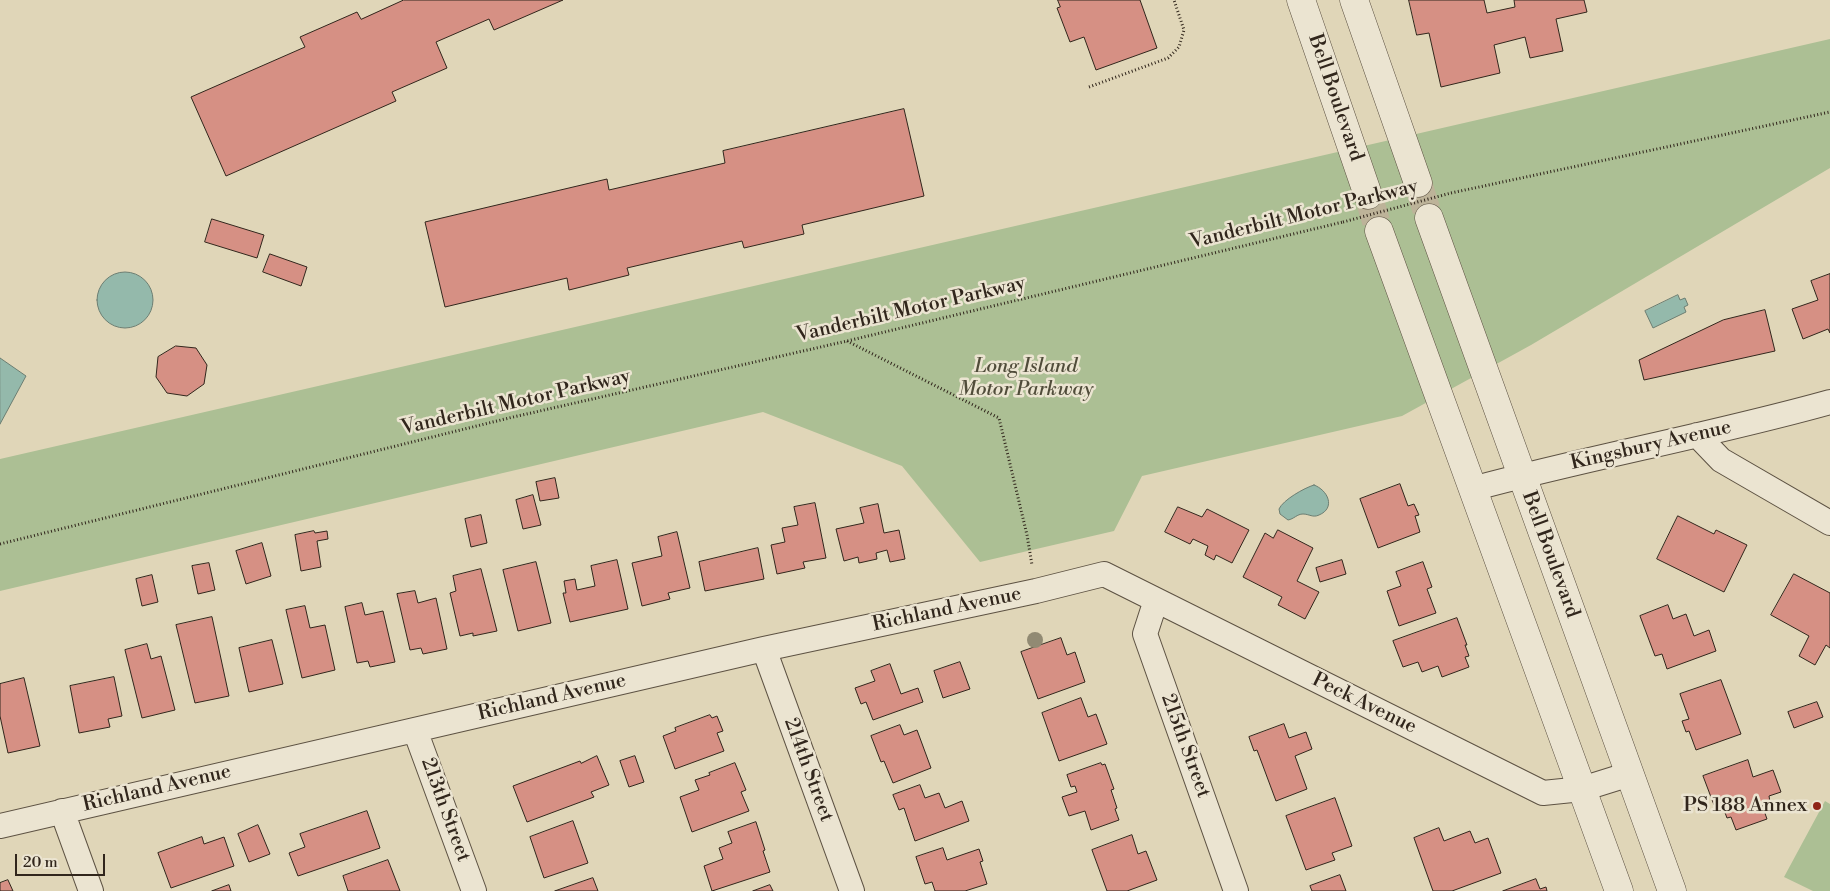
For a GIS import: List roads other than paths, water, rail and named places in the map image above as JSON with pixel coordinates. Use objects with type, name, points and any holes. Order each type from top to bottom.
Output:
[{"type":"street","name":"Bell Boulevard","points":[[1301,0],[1368,195]]},
{"type":"street","points":[[1354,0],[1418,183]]},
{"type":"street","name":"Bell Boulevard","points":[[1429,218],[1672,891]]},
{"type":"street","points":[[1379,231],[1619,891]]},
{"type":"street","name":"Kingsbury Avenue","points":[[1472,489],[1769,419],[1830,402]]},
{"type":"street","points":[[1697,435],[1721,460],[1830,523]]},
{"type":"street","name":"Peck Avenue","points":[[1104,574],[1542,793],[1582,789],[1630,774]]},
{"type":"street","name":"Richland Avenue","points":[[0,826],[764,649],[1036,591],[1104,574]]},
{"type":"street","name":"215th Street","points":[[1156,600],[1145,634],[1236,891]]},
{"type":"street","name":"214th Street","points":[[764,649],[852,891]]},
{"type":"street","name":"213th Street","points":[[415,730],[474,891]]},
{"type":"street","points":[[62,811],[91,891]]},
{"type":"tunnel","points":[[1418,183],[1429,218]]},
{"type":"tunnel","points":[[1368,195],[1379,231]]},
{"type":"place","name":"PS 188 Annex","points":[[1817,806]]},
{"type":"park label","name":"Long Island Motor Parkway","points":[[1026,378]]}]
